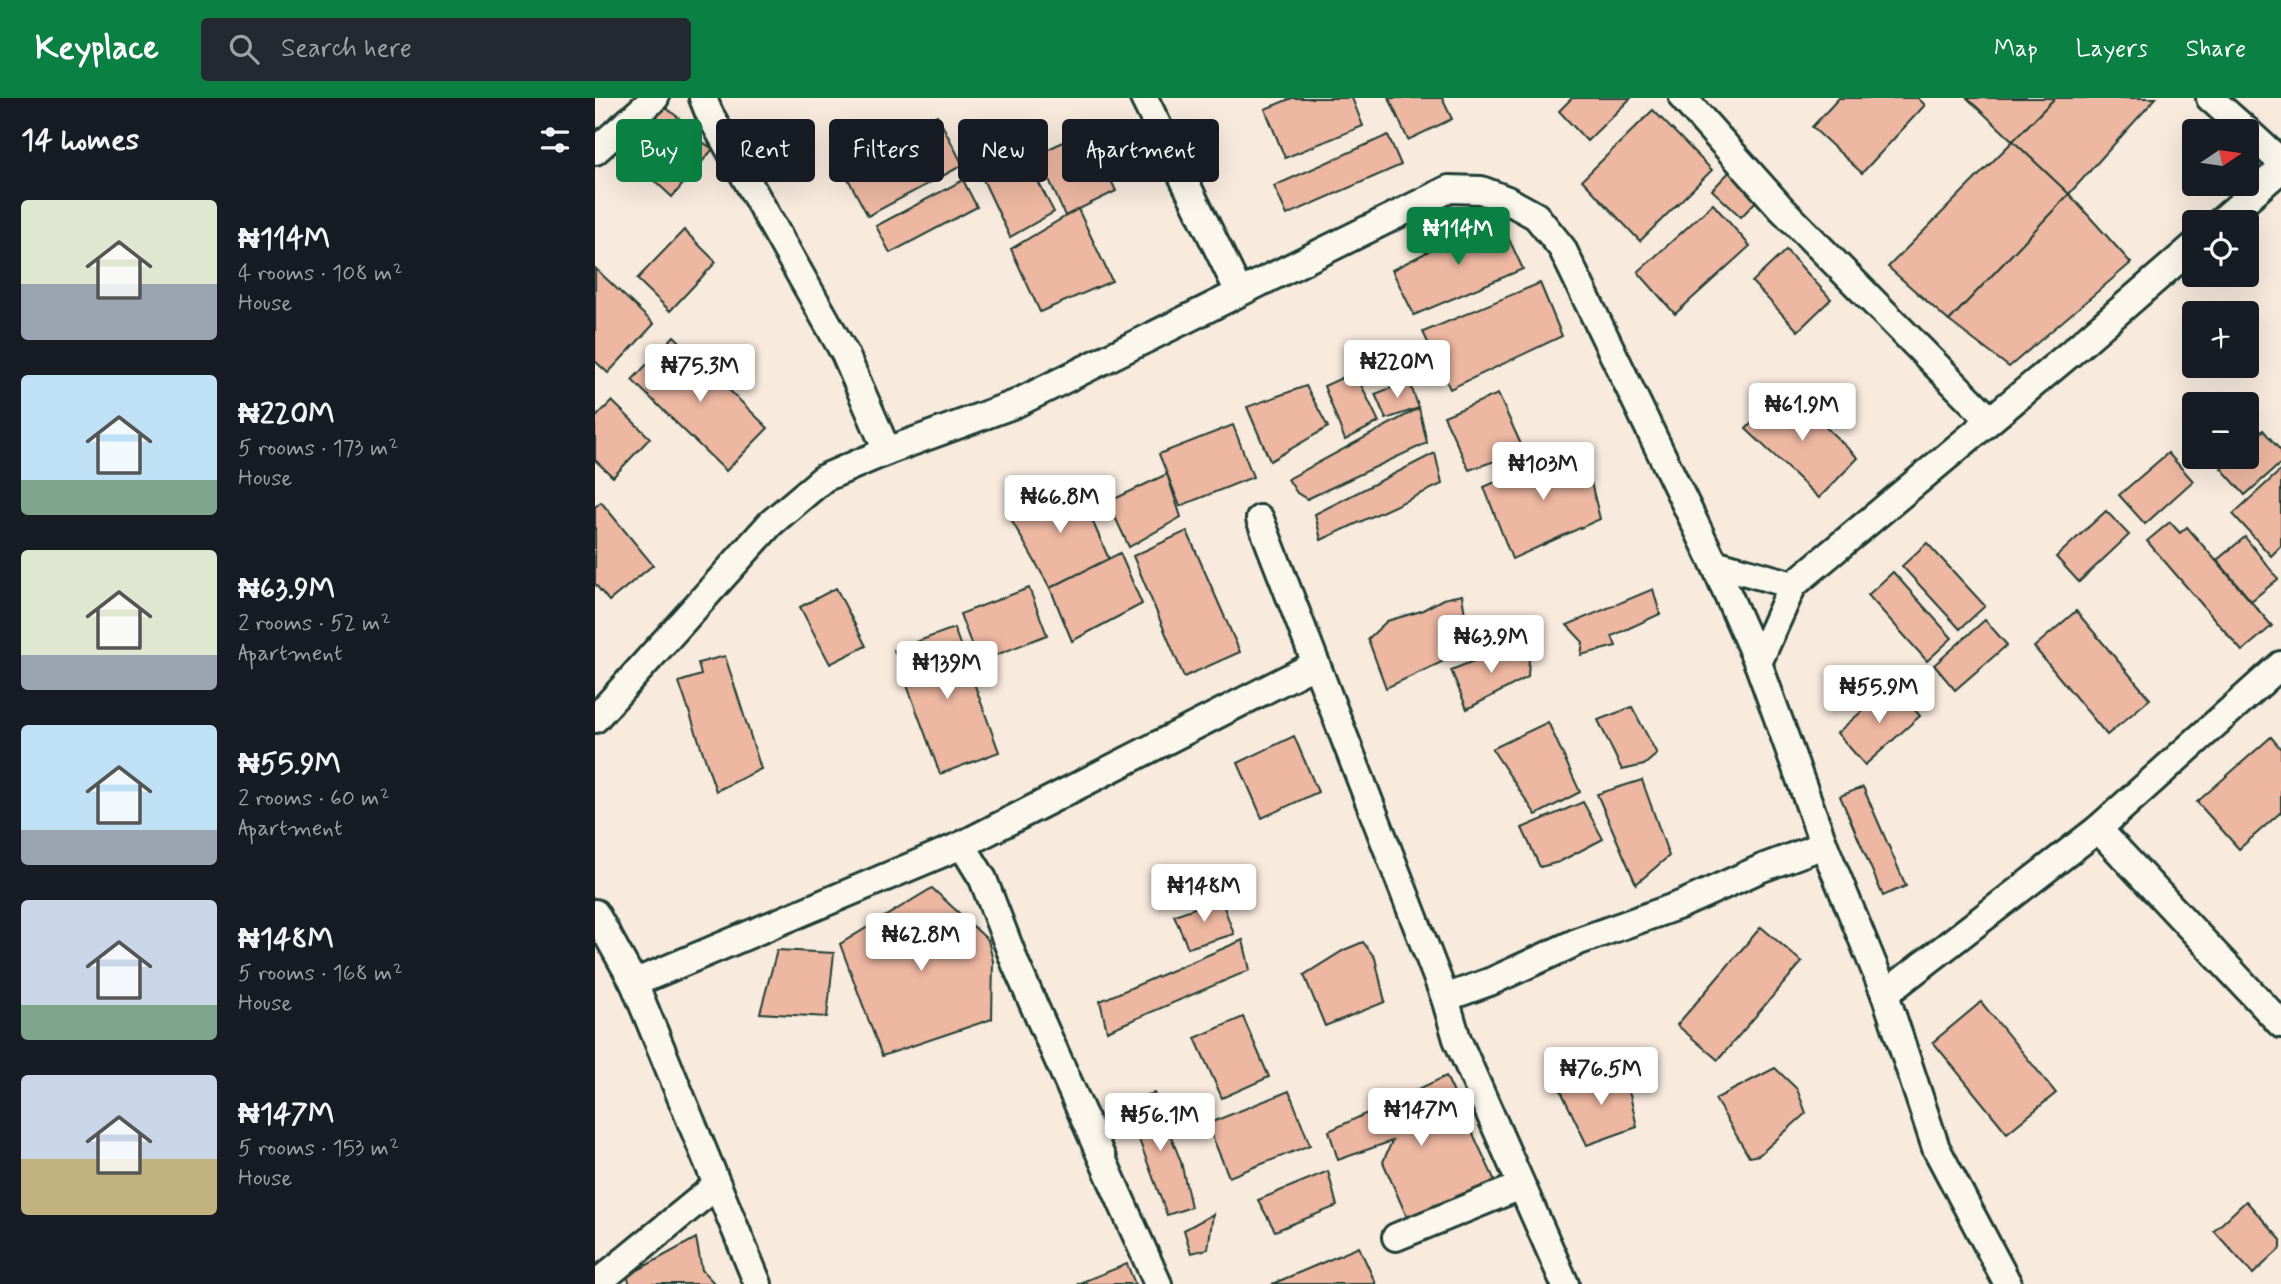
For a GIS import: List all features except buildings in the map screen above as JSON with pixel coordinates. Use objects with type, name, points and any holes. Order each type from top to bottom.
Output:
[{"type":"street","points":[[595,151],[655,98]]},
{"type":"street","points":[[703,98],[845,354],[887,451]]},
{"type":"street","points":[[1144,98],[1239,292]]},
{"type":"street","points":[[1683,98],[1781,208],[1990,419]]},
{"type":"street","points":[[2210,98],[2234,119]]},
{"type":"street","points":[[2259,142],[2281,162]]},
{"type":"street","points":[[2234,210],[2281,169]]},
{"type":"street","points":[[595,719],[771,523],[824,478],[887,451],[1015,404],[1449,189],[1481,190],[1507,200],[1536,216],[1562,248],[1714,563],[1758,663],[1825,845],[1885,994],[1936,1148],[2008,1284]]},
{"type":"street","points":[[1758,663],[1793,585],[2182,255]]},
{"type":"street","points":[[1260,519],[1445,998],[1457,1039],[1565,1284]]},
{"type":"street","points":[[1714,563],[1793,585]]},
{"type":"street","points":[[634,983],[962,845],[1316,664]]},
{"type":"street","points":[[1885,994],[2098,829],[2281,665]]},
{"type":"street","points":[[2098,829],[2281,1024]]},
{"type":"street","points":[[962,845],[983,879],[1016,965],[1157,1284]]},
{"type":"street","points":[[1445,998],[1492,981],[1579,941],[1680,905],[1762,868],[1825,845]]},
{"type":"street","points":[[595,913],[634,983],[758,1284]]},
{"type":"street","points":[[596,1284],[717,1185]]},
{"type":"street","points":[[1396,1237],[1521,1186]]}]
